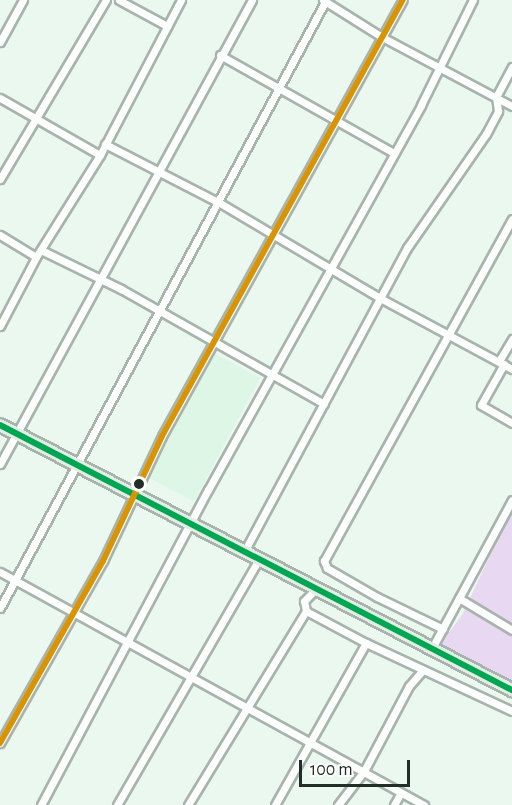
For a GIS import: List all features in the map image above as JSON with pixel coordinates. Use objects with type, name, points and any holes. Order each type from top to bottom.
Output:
[{"type":"highway","points":[[0,425],[260,557],[512,690]]},
{"type":"street","points":[[0,42],[23,0]]},
{"type":"street","points":[[0,179],[38,119],[106,0]]},
{"type":"street","points":[[119,0],[167,26]]},
{"type":"street","points":[[0,326],[36,257],[100,155],[181,0]]},
{"type":"street","points":[[0,464],[3,449],[16,432],[252,0]]},
{"type":"street","points":[[0,609],[158,310],[220,203],[325,0],[382,37],[512,106]]},
{"type":"street","points":[[0,743],[75,612],[134,492],[273,234],[403,0]]},
{"type":"street","points":[[41,805],[131,641],[193,524],[208,490],[274,375],[329,269],[394,153],[473,0]]},
{"type":"street","points":[[220,55],[394,153]]},
{"type":"street","points":[[245,550],[407,248],[482,141],[498,111],[496,97],[512,67]]},
{"type":"street","points":[[0,98],[100,155]]},
{"type":"street","points":[[105,144],[220,203],[380,298],[449,333],[512,369]]},
{"type":"street","points":[[443,629],[378,597],[327,568],[324,561],[512,219]]},
{"type":"street","points":[[0,235],[36,257]]},
{"type":"street","points":[[41,250],[158,310],[324,404]]},
{"type":"street","points":[[512,339],[481,405],[512,423]]},
{"type":"street","points":[[432,648],[512,500]]},
{"type":"street","points":[[117,805],[260,557]]},
{"type":"street","points":[[0,572],[131,641],[189,677],[312,741],[400,794],[424,805]]},
{"type":"street","points":[[188,805],[306,611],[304,601],[317,588]]},
{"type":"street","points":[[459,598],[512,630]]},
{"type":"street","points":[[306,611],[366,643],[512,711]]},
{"type":"street","points":[[275,805],[366,643]]},
{"type":"street","points":[[338,805],[364,771],[409,687],[423,670]]},
{"type":"street","points":[[393,805],[400,794]]},
{"type":"shaded area","points":[[212,352],[260,378],[194,501],[145,476]]},
{"type":"shaded area","points":[[512,509],[512,682],[439,646],[462,615]]},
{"type":"transit line","points":[[0,743],[103,561],[162,436],[403,0]]},
{"type":"transit line","points":[[0,425],[512,690]]}]
